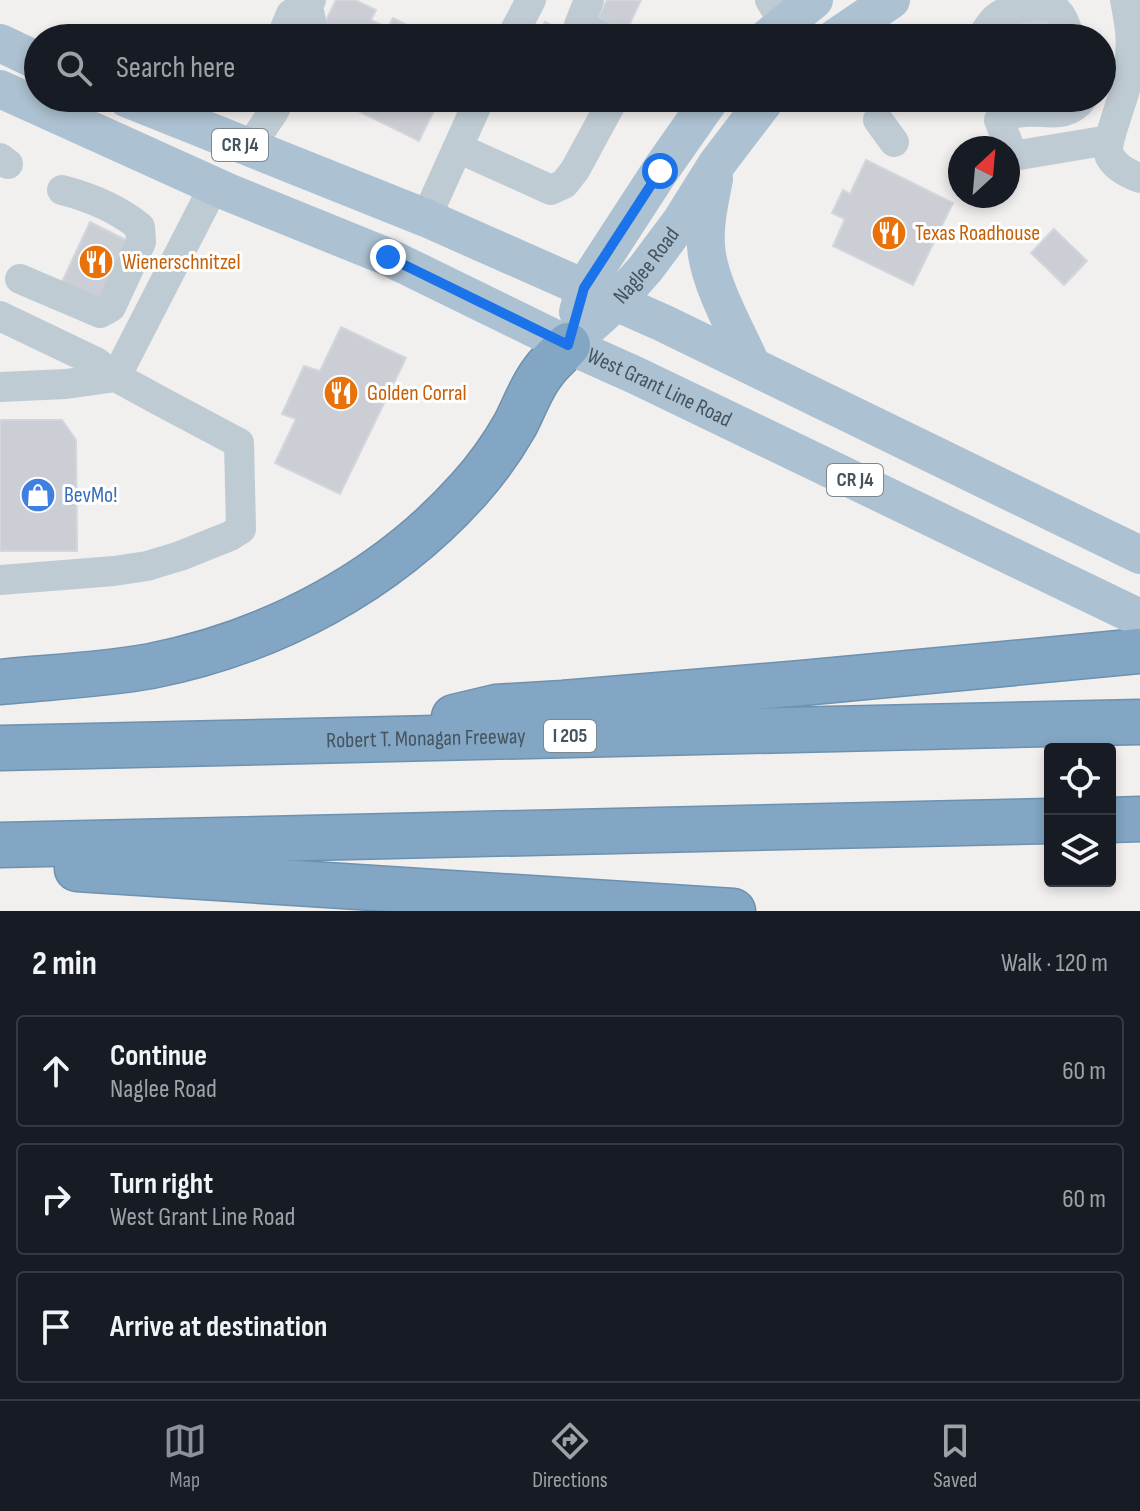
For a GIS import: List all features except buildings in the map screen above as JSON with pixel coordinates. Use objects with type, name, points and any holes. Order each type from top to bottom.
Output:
[{"type":"highway","points":[[0,682],[147,666],[189,657],[232,645],[277,627],[352,587],[415,542],[469,489],[514,427],[543,372],[568,345]]},
{"type":"highway","points":[[359,741],[496,707],[1140,651]]},
{"type":"highway","name":"Robert T. Monagan Freeway","points":[[0,748],[1140,722]]},
{"type":"highway","points":[[1116,820],[1140,819]]},
{"type":"highway","points":[[0,845],[1044,821]]},
{"type":"highway","points":[[0,857],[72,868],[733,911]]},
{"type":"main road","points":[[774,21],[814,0]]},
{"type":"main road","points":[[856,24],[891,0]]},
{"type":"main road","points":[[0,43],[24,54]]},
{"type":"main road","name":"West Grant Line Road","points":[[0,89],[24,100]]},
{"type":"main road","name":"West Grant Line Road","points":[[51,112],[214,186],[388,257],[1140,618]]},
{"type":"main road","name":"CR J4","points":[[160,112],[426,218],[663,323],[1140,555]]},
{"type":"main road","name":"Naglee Road","points":[[568,345],[600,295],[660,171],[701,112]]},
{"type":"main road","name":"Naglee Road","points":[[600,295],[646,268],[756,112]]},
{"type":"main road","points":[[716,165],[707,216],[706,251],[712,279],[752,366]]},
{"type":"street","points":[[518,24],[531,0]]},
{"type":"street","points":[[579,24],[589,0]]},
{"type":"street","points":[[1125,0],[1131,33],[1129,61],[1121,128],[1108,151],[1117,166],[1140,178]]},
{"type":"street","points":[[287,24],[291,14],[310,3],[310,24]]},
{"type":"street","points":[[992,24],[1005,13],[1050,5],[1058,11],[1064,24]]},
{"type":"street","points":[[249,148],[252,112]]},
{"type":"street","points":[[249,148],[273,112]]},
{"type":"street","points":[[426,218],[474,112]]},
{"type":"street","points":[[458,148],[551,190],[564,184],[575,170],[607,112]]},
{"type":"street","points":[[1004,136],[999,120],[1018,112],[1062,112]]},
{"type":"street","points":[[1020,156],[1121,128]]},
{"type":"street","points":[[116,377],[214,186]]},
{"type":"street","points":[[20,279],[100,313],[111,307],[141,242],[140,227],[127,217],[62,190]]},
{"type":"street","points":[[0,316],[96,362],[116,377],[239,443],[241,529],[205,546],[147,566],[0,580]]},
{"type":"street","points":[[0,387],[66,384],[116,377]]},
{"type":"place","name":"Texas Roadhouse","points":[[889,233]]},
{"type":"place","name":"Wienerschnitzel","points":[[96,262]]},
{"type":"place","name":"Golden Corral","points":[[341,393]]},
{"type":"place","name":"BevMo!","points":[[38,495]]},
{"type":"route","points":[[388,257],[568,345],[584,288],[660,171]]}]
